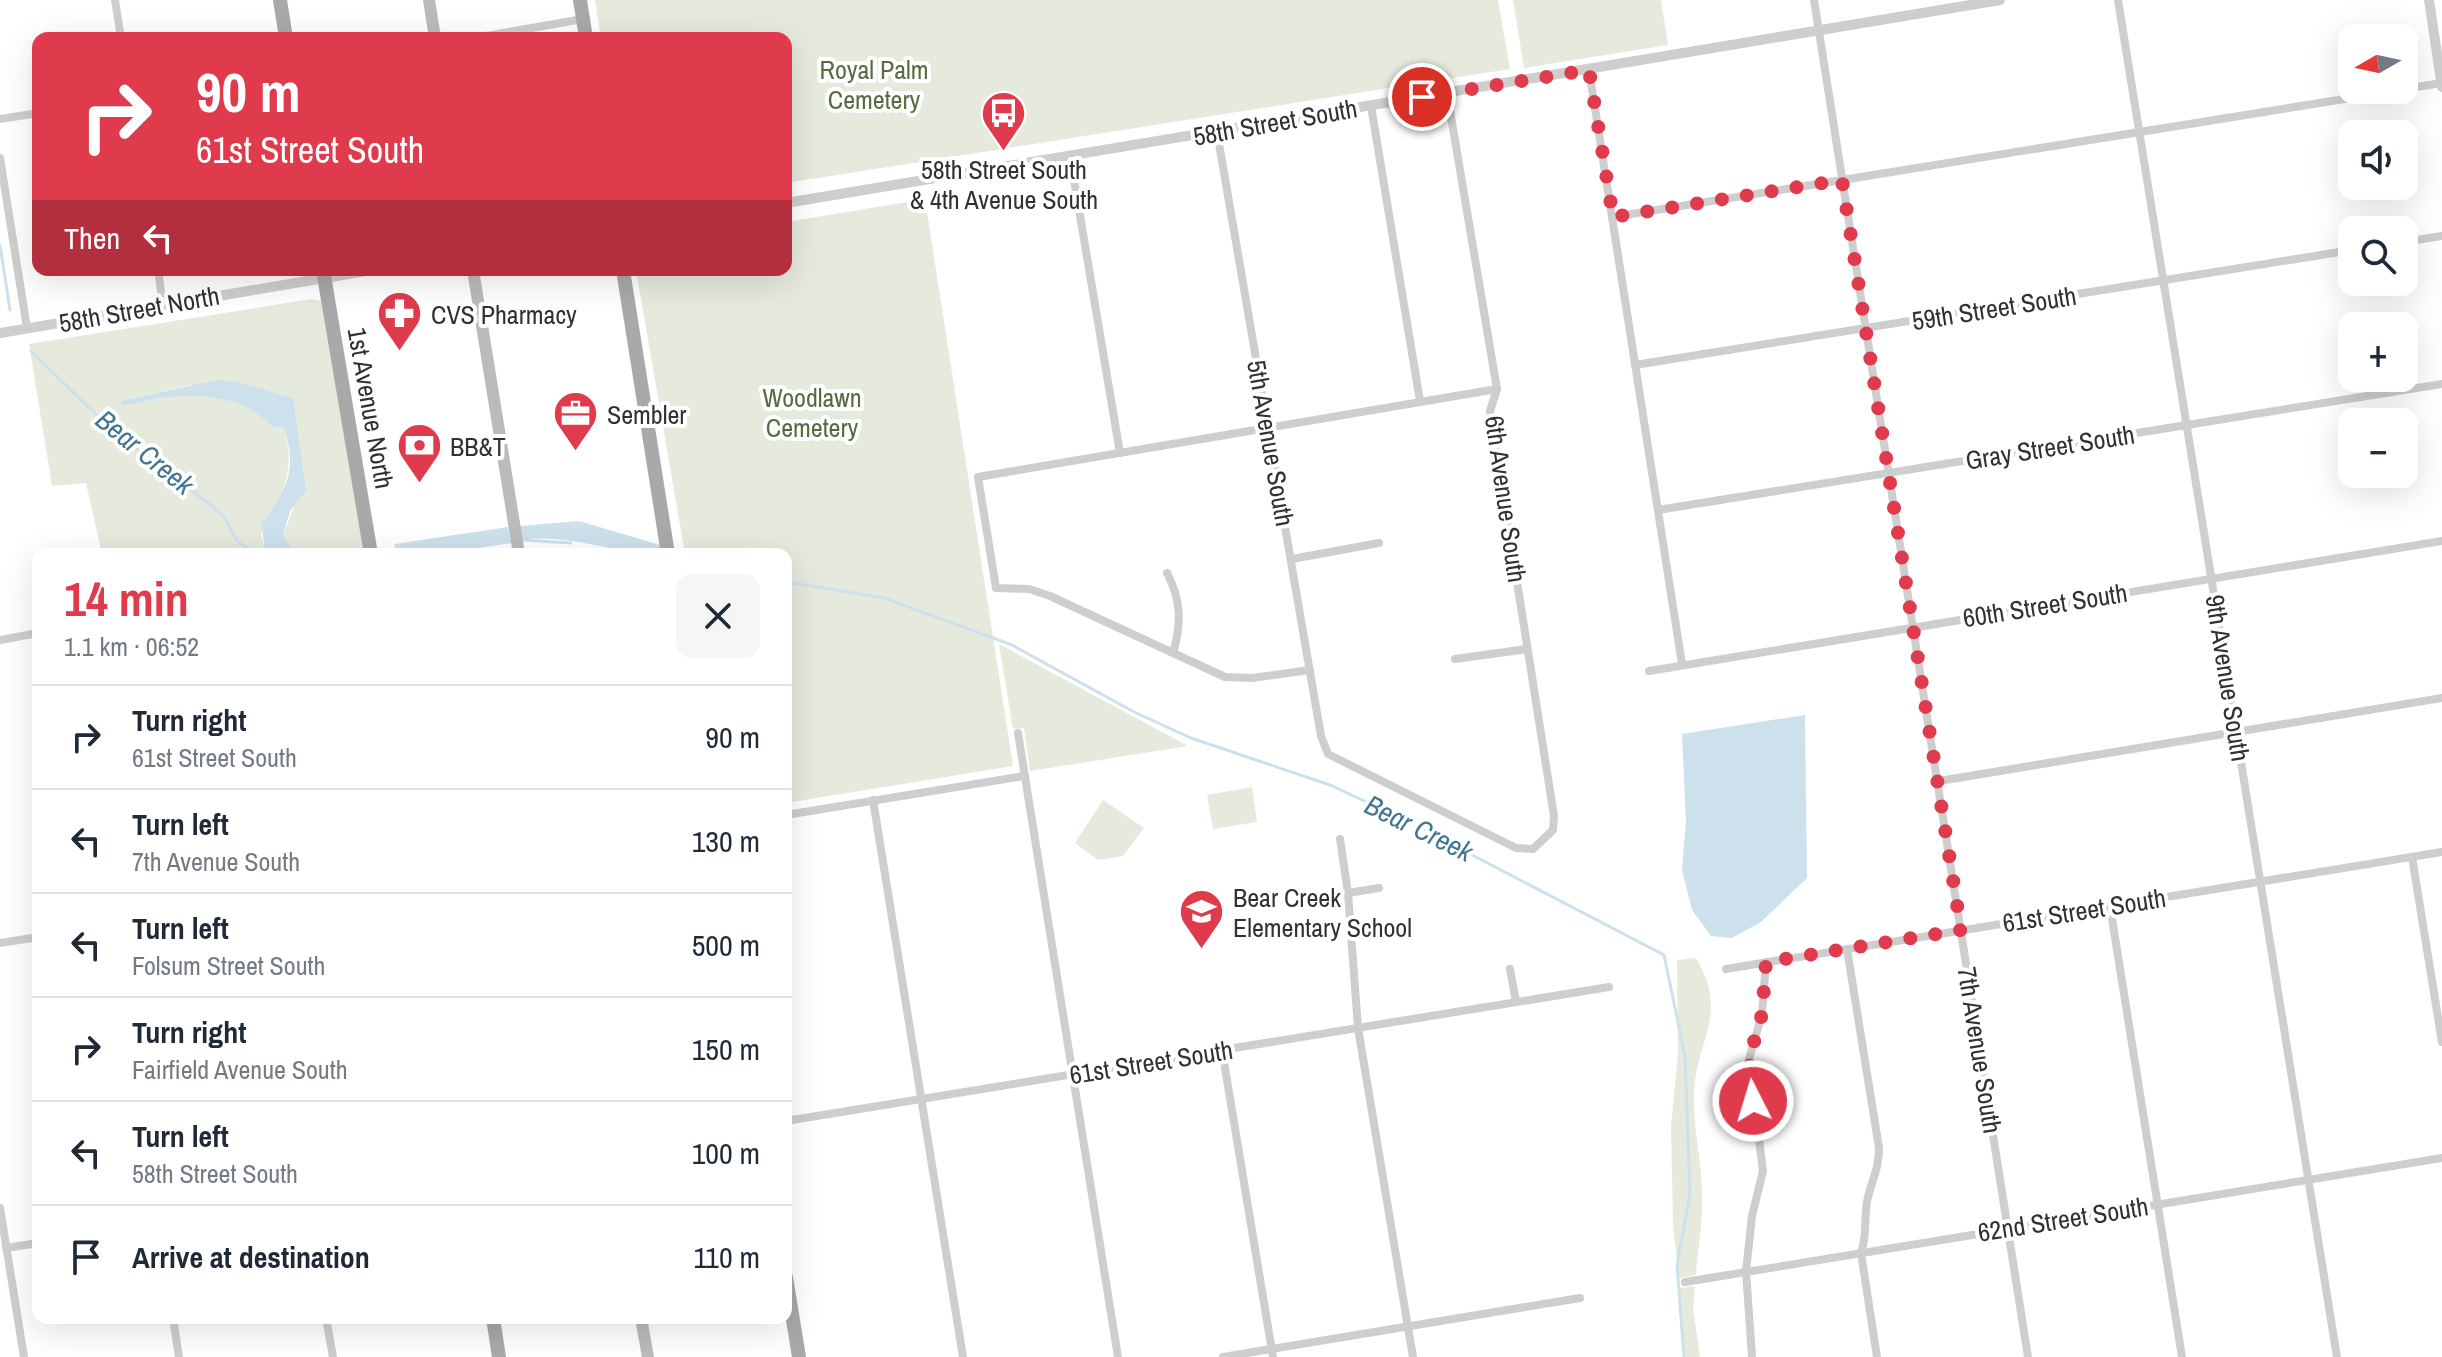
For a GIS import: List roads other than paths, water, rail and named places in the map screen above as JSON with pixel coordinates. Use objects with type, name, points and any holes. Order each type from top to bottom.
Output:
[{"type":"main road","points":[[280,0],[285,32]]},
{"type":"main road","points":[[429,0],[434,32]]},
{"type":"main road","points":[[580,0],[585,32]]},
{"type":"main road","name":"1st Avenue North","points":[[323,276],[369,548]]},
{"type":"main road","points":[[474,276],[518,548]]},
{"type":"main road","points":[[624,276],[667,548]]},
{"type":"main road","points":[[792,1314],[799,1357]]},
{"type":"main road","points":[[494,1324],[499,1357]]},
{"type":"main road","points":[[642,1324],[648,1357]]},
{"type":"street","points":[[115,0],[120,32]]},
{"type":"street","name":"7th Avenue South","points":[[1814,0],[2028,1357]]},
{"type":"street","name":"58th Street South","points":[[792,202],[2000,0]]},
{"type":"street","name":"9th Avenue South","points":[[2118,0],[2337,1357]]},
{"type":"street","points":[[2418,88],[2442,84],[2429,0]]},
{"type":"street","points":[[508,32],[583,19]]},
{"type":"street","points":[[1589,70],[1682,664]]},
{"type":"street","name":"6th Avenue South","points":[[1328,754],[1516,848],[1533,849],[1553,830],[1554,816],[1490,411],[1497,389],[1447,93]]},
{"type":"street","points":[[1613,217],[2338,100]]},
{"type":"street","points":[[1371,106],[1420,401]]},
{"type":"street","points":[[0,119],[32,114]]},
{"type":"street","name":"5th Avenue South","points":[[1217,132],[1321,736],[1328,754]]},
{"type":"street","points":[[1070,156],[1120,453]]},
{"type":"street","points":[[0,158],[27,328]]},
{"type":"street","points":[[2418,240],[2442,236]]},
{"type":"street","name":"59th Street South","points":[[1635,365],[2338,252]]},
{"type":"street","points":[[159,276],[163,306]]},
{"type":"street","name":"58th Street North","points":[[0,333],[163,306],[313,276]]},
{"type":"street","name":"Gray Street South","points":[[1658,510],[2442,384]]},
{"type":"street","points":[[1310,670],[1252,678],[1225,677],[1050,596],[1029,589],[996,588],[978,477],[1497,389]]},
{"type":"street","name":"60th Street South","points":[[1649,671],[2442,541]]},
{"type":"street","points":[[1292,559],[1379,543]]},
{"type":"street","points":[[1167,573],[1176,590],[1180,617],[1173,653]]},
{"type":"street","points":[[0,640],[32,634]]},
{"type":"street","points":[[1455,659],[1527,649]]},
{"type":"street","points":[[1939,781],[2442,698]]},
{"type":"street","points":[[1018,733],[1118,1357]]},
{"type":"street","points":[[792,814],[1024,776]]},
{"type":"street","points":[[873,800],[963,1357]]},
{"type":"street","points":[[1340,839],[1348,893],[1358,1028],[1413,1357]]},
{"type":"street","name":"61st Street South","points":[[1726,969],[2442,852]]},
{"type":"street","points":[[2412,857],[2442,1042]]},
{"type":"street","points":[[1348,893],[1379,888]]},
{"type":"street","points":[[2110,906],[2182,1357]]},
{"type":"street","points":[[0,943],[32,938]]},
{"type":"street","points":[[1847,949],[1879,1148],[1879,1172],[1868,1197],[1867,1237],[1861,1253],[1877,1357]]},
{"type":"street","points":[[1752,1357],[1746,1271],[1752,1216],[1763,1171],[1749,1059],[1762,1014],[1766,962]]},
{"type":"street","points":[[1510,969],[1516,1002]]},
{"type":"street","name":"61st Street South","points":[[792,1120],[1609,987]]},
{"type":"street","points":[[1222,1050],[1273,1353]]},
{"type":"street","name":"62nd Street South","points":[[1685,1282],[2442,1158]]},
{"type":"street","points":[[0,1208],[24,1357]]},
{"type":"street","points":[[0,1238],[6,1248]]},
{"type":"street","points":[[6,1248],[32,1244]]},
{"type":"street","points":[[1223,1357],[1273,1353],[1408,1326],[1580,1298]]},
{"type":"street","points":[[174,1324],[179,1357]]},
{"type":"street","points":[[327,1324],[333,1357]]},
{"type":"water","points":[[216,380],[237,382],[293,398],[306,491],[290,511],[283,535],[292,548],[262,548],[262,523],[278,501],[288,479],[290,455],[283,427],[273,427],[248,409],[221,399],[191,396],[122,405],[120,401]]},
{"type":"water","points":[[579,521],[660,545],[661,548],[611,548],[557,539],[522,540],[520,526]]},
{"type":"water","points":[[508,527],[511,541],[470,548],[395,548],[395,544]]},
{"type":"water","points":[[1805,715],[1807,878],[1761,922],[1732,938],[1711,936],[1692,910],[1682,870],[1686,822],[1682,734]]},
{"type":"waterway","name":"Bear Creek","points":[[0,245],[10,310]]},
{"type":"waterway","name":"Bear Creek","points":[[31,351],[113,431],[224,517],[237,541],[248,548]]},
{"type":"waterway","name":"Bear Creek","points":[[522,540],[571,543]]},
{"type":"waterway","name":"Bear Creek","points":[[467,548],[515,541]]},
{"type":"waterway","name":"Bear Creek","points":[[792,583],[884,598],[1012,645],[1134,712],[1191,738],[1330,785],[1403,819],[1664,955],[1685,1056],[1690,1194],[1677,1265],[1684,1357]]},
{"type":"place","name":"58th Street South & 4th Avenue South","points":[[1004,153]]},
{"type":"place","name":"CVS Pharmacy","points":[[400,353]]},
{"type":"place","name":"Sembler","points":[[576,453]]},
{"type":"place","name":"BB&T","points":[[419,485]]},
{"type":"place","name":"Bear Creek Elementary School","points":[[1202,951]]},
{"type":"park label","name":"Royal Palm Cemetery","points":[[874,84]]},
{"type":"park label","name":"Woodlawn Cemetery","points":[[812,412]]}]
